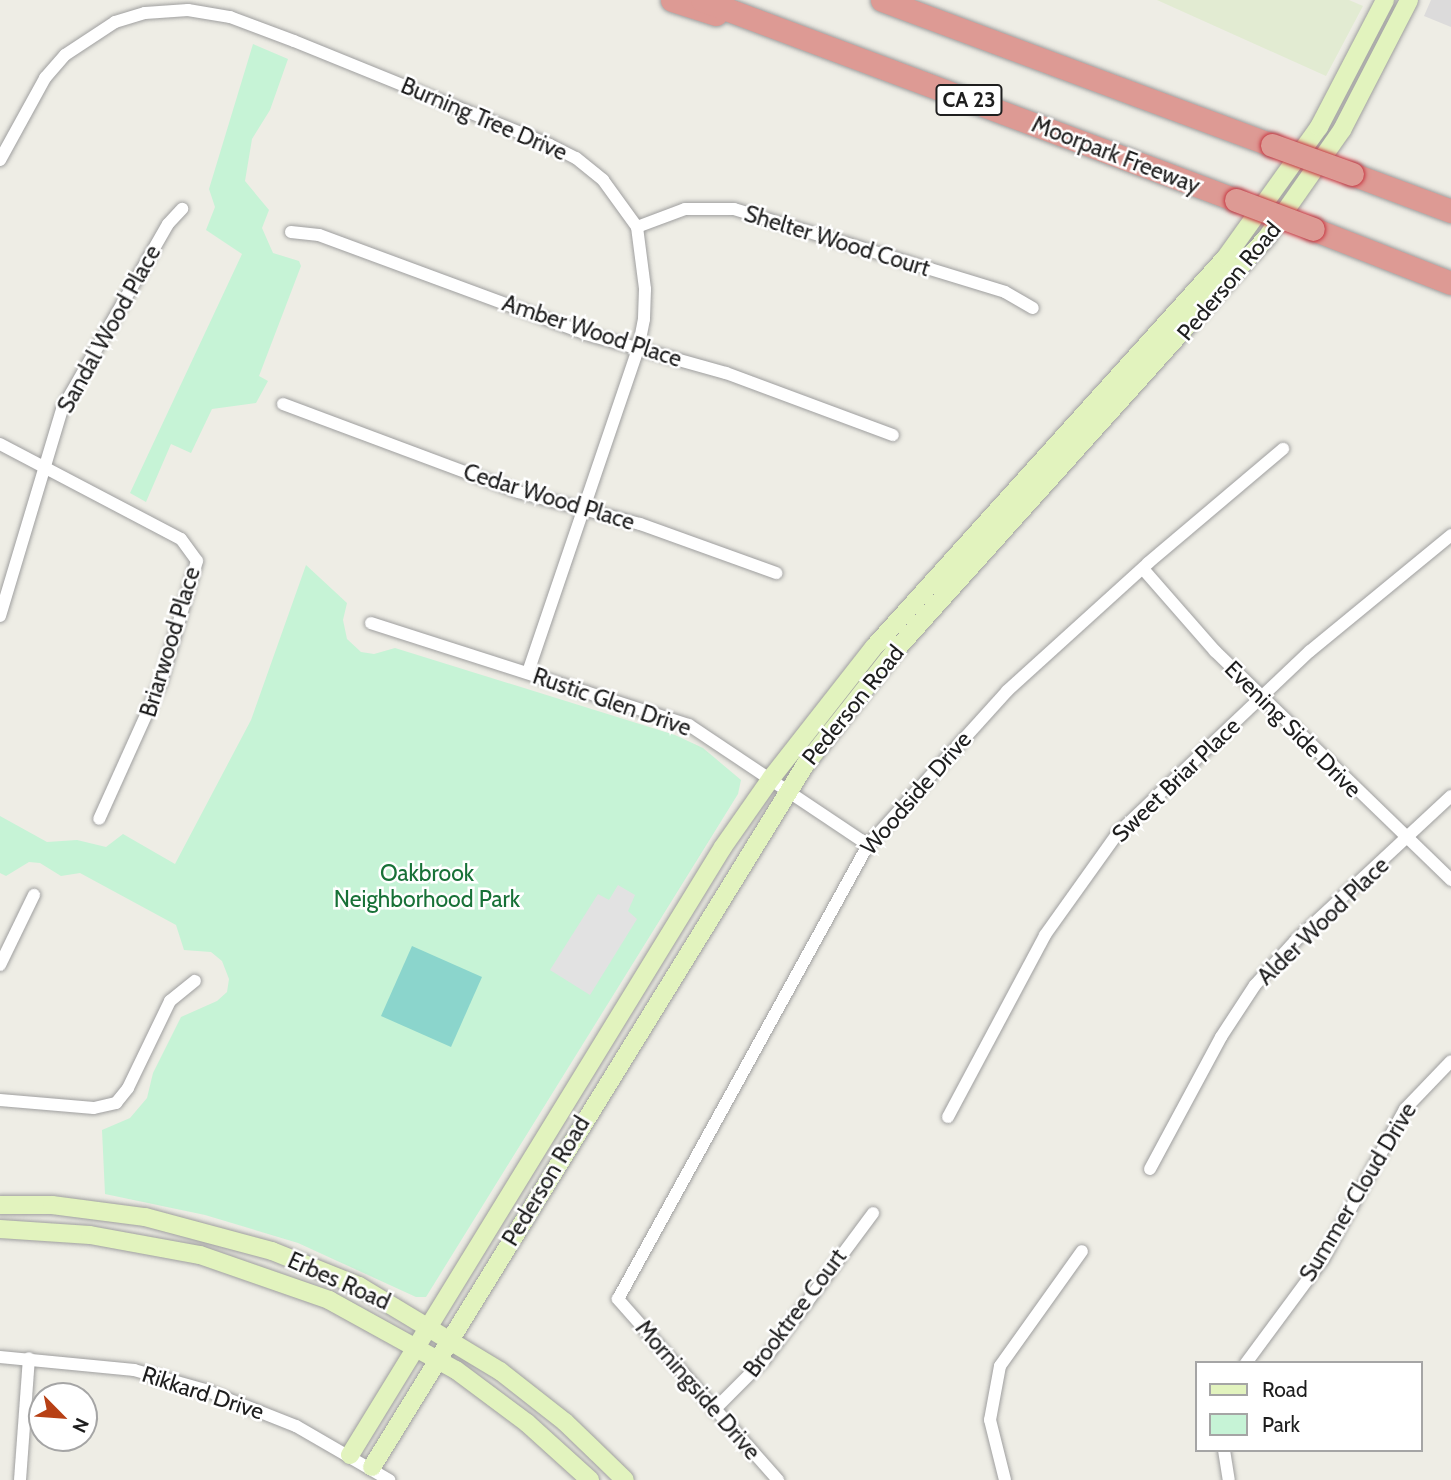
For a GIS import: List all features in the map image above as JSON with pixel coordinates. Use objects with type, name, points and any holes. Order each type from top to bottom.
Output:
[{"type":"highway","points":[[672,0],[853,56]]},
{"type":"highway","name":"Moorpark Freeway","points":[[702,0],[1451,283]]},
{"type":"highway","points":[[881,0],[1451,211]]},
{"type":"street","name":"Pederson Road","points":[[350,1455],[723,847],[772,777],[882,638],[1226,257],[1319,127],[1385,0]]},
{"type":"street","name":"Pederson Road","points":[[372,1468],[788,789],[894,652],[1221,294],[1267,237],[1342,130],[1409,0]]},
{"type":"street","name":"Burning Tree Drive","points":[[0,160],[45,78],[65,55],[115,22],[145,13],[188,10],[230,17],[550,145],[576,158],[603,180],[637,227],[645,289],[638,349],[528,673]]},
{"type":"street","name":"Sandal Wood Place","points":[[0,617],[62,409],[168,224],[182,209]]},
{"type":"street","name":"Shelter Wood Court","points":[[637,227],[685,209],[734,209],[1005,292],[1033,308]]},
{"type":"street","name":"Amber Wood Place","points":[[291,232],[319,235],[638,349],[726,373],[893,435]]},
{"type":"street","name":"Cedar Wood Place","points":[[283,404],[518,492],[639,524],[776,573]]},
{"type":"street","name":"Briarwood Place","points":[[0,444],[181,539],[194,550],[197,561],[161,682],[99,819]]},
{"type":"street","name":"Woodside Drive","points":[[618,1299],[867,845],[1007,691],[1283,449]]},
{"type":"street","name":"Sweet Briar Place","points":[[948,1117],[1045,935],[1087,871],[1150,799],[1263,699],[1311,651],[1451,535]]},
{"type":"street","name":"Evening Side Drive","points":[[1144,570],[1263,699],[1406,841],[1451,880]]},
{"type":"street","name":"Rustic Glen Drive","points":[[371,623],[689,725],[772,777],[867,845]]},
{"type":"street","name":"Alder Wood Place","points":[[1150,1169],[1221,1037],[1255,985],[1295,941],[1406,841],[1451,796]]},
{"type":"street","points":[[0,965],[34,895]]},
{"type":"street","points":[[0,1100],[93,1108],[116,1102],[128,1088],[170,1001],[195,981]]},
{"type":"street","name":"Summer Cloud Drive","points":[[1247,1361],[1323,1259],[1405,1109],[1451,1061]]},
{"type":"street","name":"Erbes Road","points":[[0,1205],[52,1205],[145,1217],[272,1251],[359,1286],[452,1339],[565,1422],[625,1480]]},
{"type":"street","name":"Brooktree Court","points":[[714,1410],[764,1360],[873,1213]]},
{"type":"street","name":"Erbes Road","points":[[0,1229],[124,1239],[235,1265],[329,1300],[439,1360],[527,1423],[590,1480]]},
{"type":"street","points":[[1005,1480],[990,1420],[1000,1366],[1082,1251]]},
{"type":"street","name":"Morningside Drive","points":[[618,1299],[778,1480]]},
{"type":"street","name":"Rikkard Drive","points":[[0,1357],[134,1370],[205,1390],[296,1426],[389,1480]]},
{"type":"street","points":[[20,1480],[29,1358]]},
{"type":"street","points":[[1224,1452],[1229,1480]]},
{"type":"shaded area","points":[[1431,0],[1451,0],[1451,27],[1424,16]]},
{"type":"shaded area","points":[[618,885],[635,895],[628,911],[637,919],[590,995],[550,970],[598,894],[609,900]]},
{"type":"shaded area","points":[[412,946],[482,977],[451,1047],[381,1016]]},
{"type":"green space","points":[[1157,0],[1349,0],[1363,6],[1326,76]]},
{"type":"green space","points":[[253,44],[288,59],[270,110],[252,139],[245,181],[269,210],[262,228],[273,253],[299,261],[301,266],[259,376],[268,381],[256,403],[212,409],[191,453],[171,444],[146,502],[130,493],[242,254],[206,230],[215,207],[209,189]]},
{"type":"green space","name":"Oakbrook Neighborhood Park","points":[[306,565],[347,603],[343,620],[347,639],[361,652],[374,654],[395,648],[675,735],[703,748],[741,780],[738,794],[426,1297],[416,1297],[298,1243],[205,1215],[105,1194],[102,1130],[130,1118],[147,1098],[153,1073],[181,1017],[217,1001],[227,992],[229,979],[222,961],[211,952],[184,950],[176,925],[80,873],[61,876],[40,863],[29,862],[6,876],[0,873],[0,816],[47,842],[77,840],[106,847],[123,834],[175,864],[251,720]]}]
